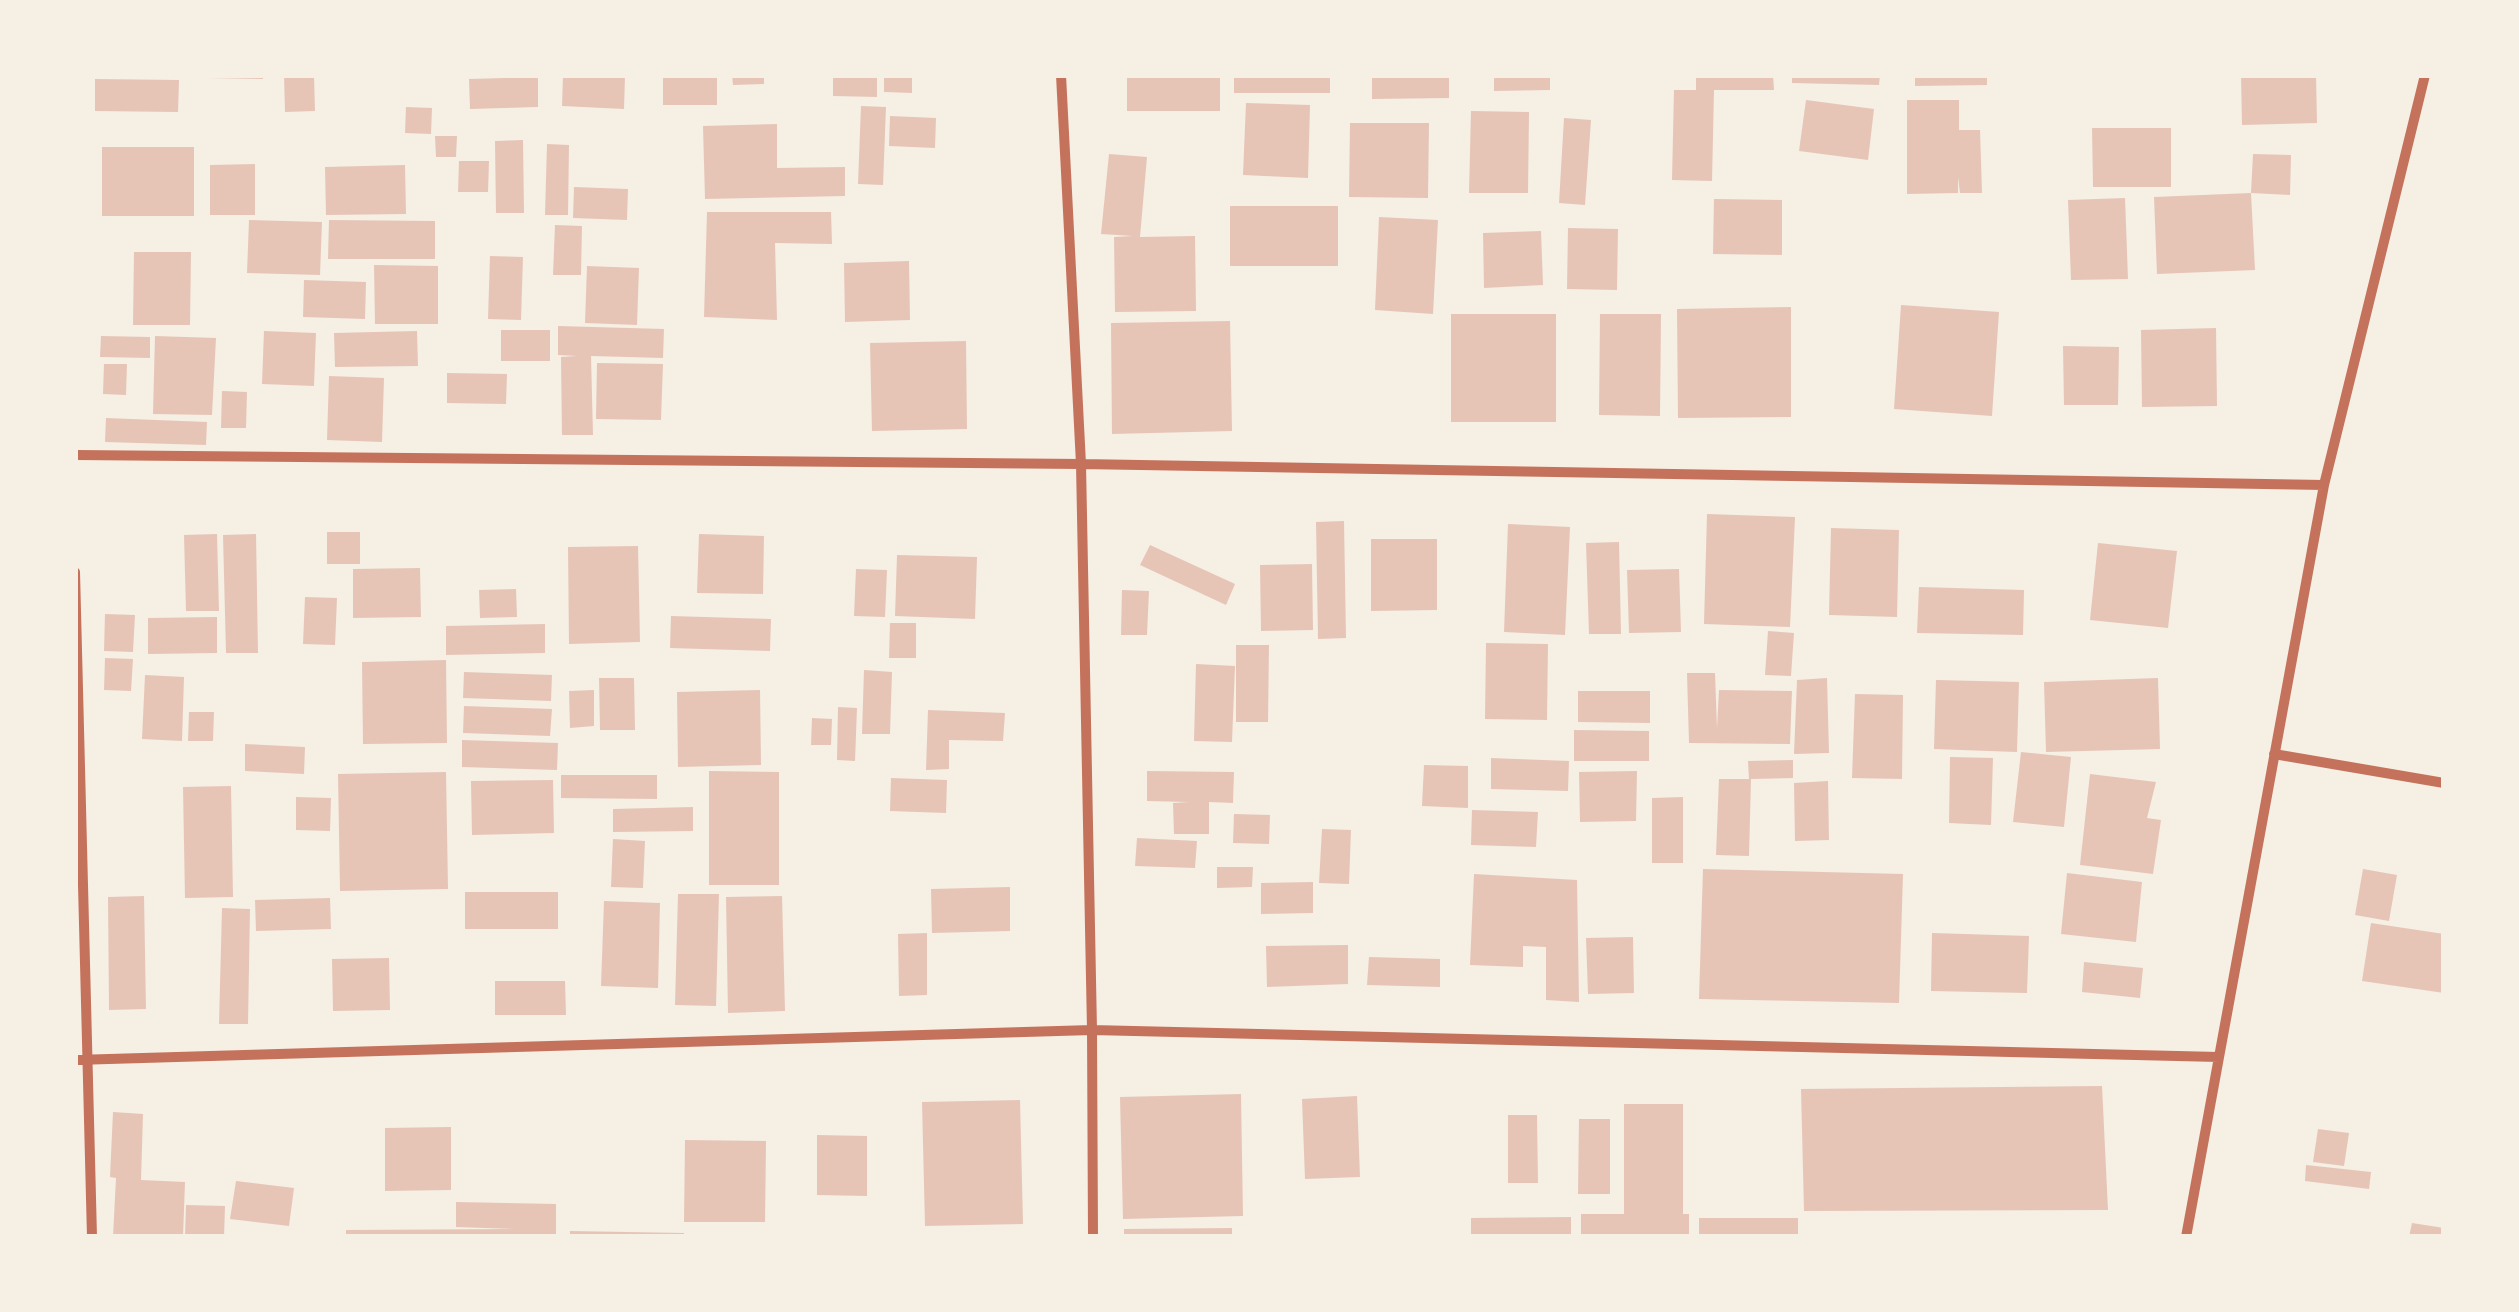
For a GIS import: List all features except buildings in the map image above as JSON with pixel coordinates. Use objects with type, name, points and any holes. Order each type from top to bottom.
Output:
[{"type":"street","points":[[1061,75],[1081,464],[1093,1237]]},
{"type":"street","points":[[2186,1237],[2324,485],[2425,75]]},
{"type":"street","points":[[75,455],[1081,464],[2324,485]]},
{"type":"street","points":[[75,572],[81,1060],[92,1237]]},
{"type":"street","points":[[2274,754],[2444,783]]},
{"type":"street","points":[[81,1060],[1092,1030],[2219,1057]]}]
